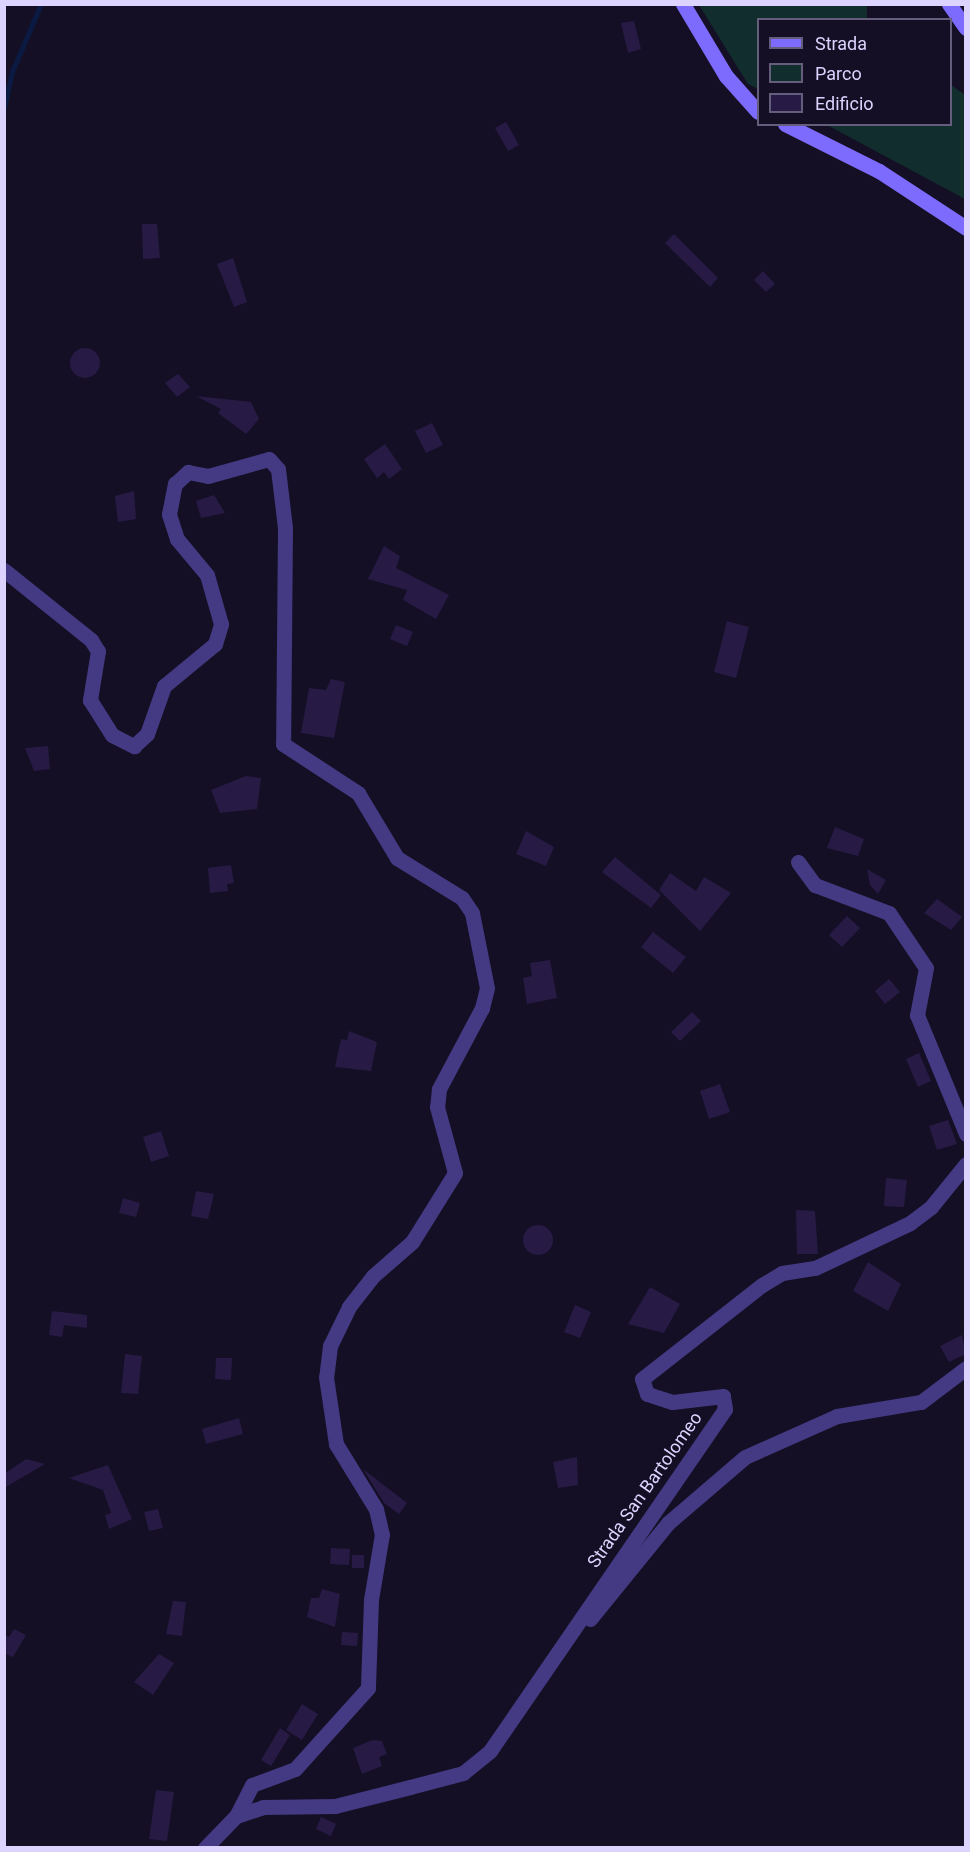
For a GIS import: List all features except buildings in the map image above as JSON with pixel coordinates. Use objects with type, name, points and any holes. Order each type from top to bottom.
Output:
[{"type":"main road","points":[[683,4],[726,76],[757,110]]},
{"type":"main road","points":[[949,4],[966,28]]},
{"type":"main road","points":[[789,126],[879,171],[966,228]]},
{"type":"street","points":[[4,570],[91,640],[98,651],[90,700],[112,735],[134,746],[147,734],[164,686],[215,645],[221,624],[207,575],[177,539],[169,514],[176,483],[188,472],[208,476],[269,459],[278,469],[285,528],[283,744],[358,792],[397,858],[462,898],[472,913],[487,988],[482,1008],[439,1089],[437,1107],[454,1173],[412,1242],[373,1276],[349,1307],[330,1346],[326,1377],[336,1444],[376,1509],[382,1534],[371,1600],[368,1688],[295,1769],[252,1785],[236,1816]]},
{"type":"street","points":[[798,862],[815,885],[888,913],[926,968],[916,1015],[966,1134]]},
{"type":"street","name":"Strada San Bartolomeo","points":[[205,1848],[236,1816],[263,1807],[335,1806],[463,1773],[490,1750],[577,1629],[725,1408],[723,1396],[672,1402],[647,1394],[642,1379],[762,1285],[782,1274],[815,1268],[910,1223],[931,1207],[966,1164]]},
{"type":"street","points":[[577,1629],[606,1602],[668,1523],[745,1457],[837,1416],[921,1402],[966,1368]]},
{"type":"green space","points":[[699,5],[867,5],[867,18],[757,18],[757,88],[748,84]]},
{"type":"green space","points":[[952,86],[965,95],[965,199],[829,126],[952,126]]},
{"type":"waterway","points":[[4,109],[12,72],[41,4]]}]
